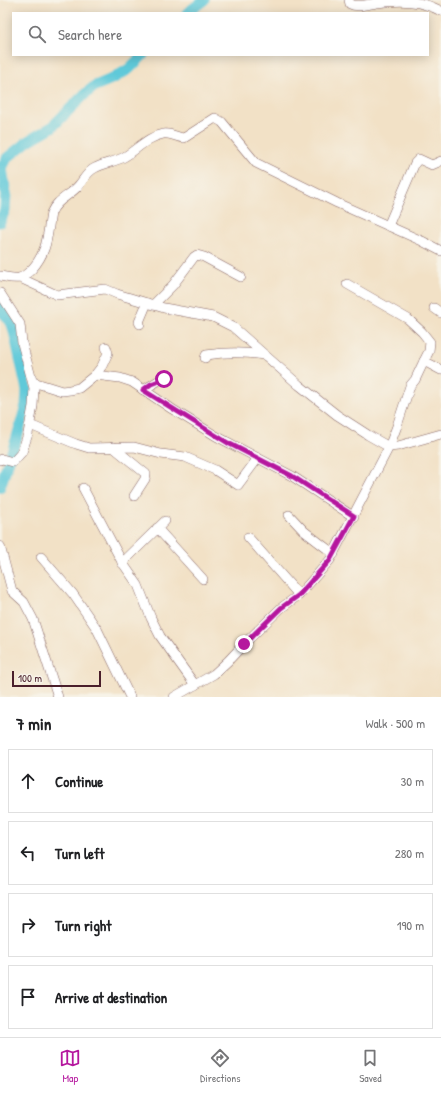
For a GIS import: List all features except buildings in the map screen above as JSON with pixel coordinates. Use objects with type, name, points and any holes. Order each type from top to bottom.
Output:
[{"type":"street","points":[[349,0],[350,4],[357,6],[396,1],[421,2],[441,11]]},
{"type":"street","points":[[20,278],[31,270],[40,259],[44,251],[53,208],[60,200],[78,187],[88,173],[94,168],[124,157],[146,141],[156,136],[166,133],[179,138],[184,138],[215,118],[222,122],[256,163],[441,252]]},
{"type":"street","points":[[388,226],[415,164],[419,159],[432,165],[441,161]]},
{"type":"street","points":[[140,324],[139,322],[150,304],[173,285],[197,255],[204,257],[241,277]]},
{"type":"street","points":[[0,276],[20,278],[57,295],[105,289],[164,308],[213,316],[233,327],[299,386],[368,436],[389,447],[398,446],[441,434]]},
{"type":"street","points":[[174,697],[214,674],[228,662],[281,608],[299,595],[330,560],[389,447],[410,386],[415,380],[424,361],[430,342],[408,319],[347,284]]},
{"type":"street","points":[[0,293],[20,324],[22,343],[34,388],[30,424],[22,452],[6,461]]},
{"type":"street","points":[[33,382],[59,390],[67,391],[79,388],[95,375],[102,366],[108,353],[106,347]]},
{"type":"street","points":[[205,358],[206,355],[227,352],[264,355]]},
{"type":"street","points":[[424,361],[441,370]]},
{"type":"street","points":[[95,375],[128,380],[216,436],[292,476],[354,516]]},
{"type":"street","points":[[143,390],[168,375]]},
{"type":"street","points":[[30,424],[83,446],[98,448],[113,446],[142,448],[162,454],[185,457],[215,470],[238,485],[258,458]]},
{"type":"street","points":[[113,446],[146,474],[145,479],[134,496]]},
{"type":"street","points":[[83,488],[122,563],[138,585],[150,618],[160,636],[195,685]]},
{"type":"street","points":[[289,515],[304,531],[334,554]]},
{"type":"street","points":[[122,563],[165,521]]},
{"type":"street","points":[[157,528],[203,579]]},
{"type":"street","points":[[248,537],[299,595]]},
{"type":"street","points":[[0,546],[12,591],[24,602],[33,619],[58,697]]},
{"type":"street","points":[[41,558],[73,594],[96,630],[130,697]]},
{"type":"waterway","points":[[188,12],[204,0]]},
{"type":"waterway","points":[[0,222],[5,210],[6,194],[2,168],[7,158],[28,141],[52,127],[95,86],[114,78],[129,69],[142,56]]},
{"type":"waterway","points":[[0,307],[13,327],[27,390],[26,405],[0,487]]},
{"type":"route","points":[[164,379],[151,384],[143,390],[228,443],[292,476],[354,516],[350,526],[330,560],[299,595],[281,608],[244,644]]}]
